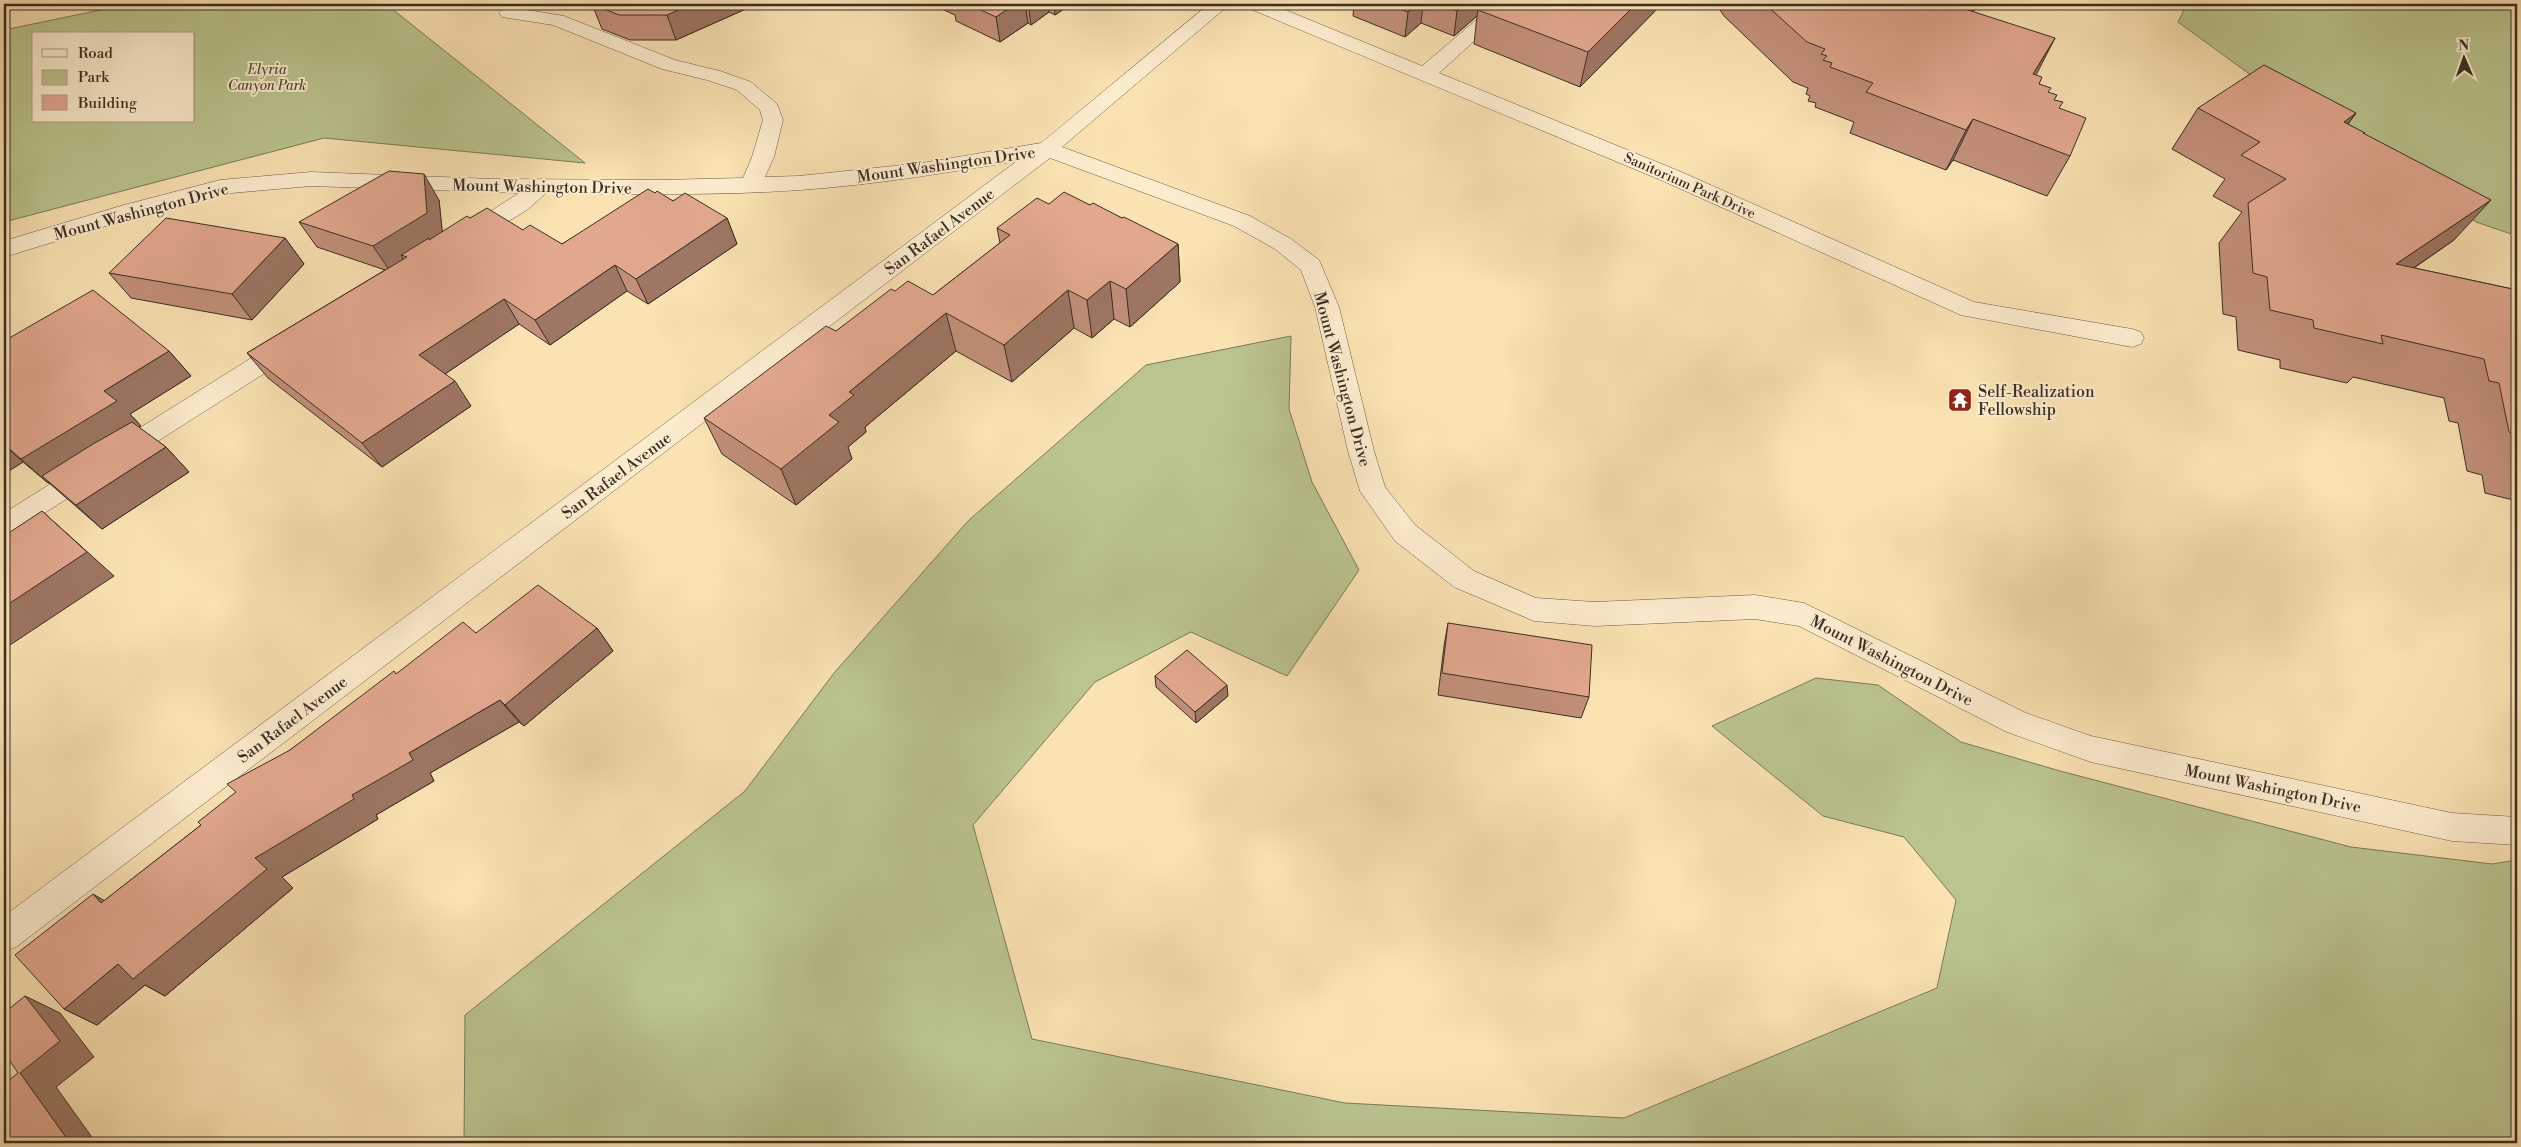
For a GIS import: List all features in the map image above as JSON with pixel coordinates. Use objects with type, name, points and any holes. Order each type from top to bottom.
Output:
[{"type":"street","name":"San Rafael Avenue","points":[[4,936],[1047,149],[1220,4]]},
{"type":"street","name":"Sanitorium Park Drive","points":[[1255,4],[1671,176],[1969,309],[2132,338]]},
{"type":"street","points":[[1425,74],[1506,4]]},
{"type":"street","points":[[509,14],[557,20],[668,65],[713,75],[744,86],[770,108],[773,120],[763,157],[750,185]]},
{"type":"street","name":"Mount Washington Drive","points":[[4,249],[132,210],[220,187],[310,179],[541,186],[659,187],[798,183],[922,170],[1047,149],[1242,221],[1283,244],[1311,266],[1327,307],[1361,451],[1373,491],[1405,533],[1464,579],[1534,608],[1595,614],[1755,606],[1804,614],[2017,724],[2091,748],[2452,827],[2517,831]]},
{"type":"street","points":[[452,246],[519,206],[541,186]]},
{"type":"street","points":[[4,526],[311,333]]},
{"type":"green space","name":"Elyria Canyon Park","points":[[129,4],[386,4],[585,163],[324,138],[4,222],[4,30]]},
{"type":"green space","points":[[2187,4],[2517,4],[2517,236],[2476,222],[2303,113],[2178,22]]},
{"type":"green space","points":[[1291,336],[1289,409],[1312,482],[1359,570],[1287,676],[1191,632],[1095,682],[973,825],[1032,1039],[1345,1103],[1624,1118],[1937,988],[1956,900],[1904,837],[1823,816],[1712,726],[1816,678],[1878,685],[1961,742],[2060,771],[2351,847],[2492,864],[2517,860],[2517,1143],[464,1143],[465,1015],[745,791],[834,673],[968,521],[1146,365]]},
{"type":"building","points":[[592,4],[691,4],[667,15],[619,15]]},
{"type":"building","points":[[968,4],[1015,4],[996,17]]},
{"type":"building","points":[[1387,4],[1417,4],[1408,12]]},
{"type":"building","points":[[1439,4],[1466,4],[1457,11]]},
{"type":"building","points":[[1485,4],[1636,4],[1588,52],[1478,10]]},
{"type":"building","points":[[1765,4],[1974,4],[1968,10],[2055,38],[2033,74],[2042,77],[2039,84],[2051,88],[2048,92],[2057,95],[2054,100],[2063,102],[2059,108],[2086,118],[2070,156],[1973,119],[1966,130],[1866,92],[1873,83],[1830,67],[1832,63],[1823,60],[1827,56],[1821,54],[1825,49],[1807,42]]},
{"type":"building","points":[[2264,65],[2356,113],[2344,122],[2491,200],[2396,264],[2517,290],[2517,434],[2509,432],[2499,383],[2489,381],[2484,359],[2381,335],[2383,344],[2314,328],[2313,320],[2270,310],[2267,277],[2253,273],[2248,203],[2286,179],[2241,155],[2260,142],[2198,108]]},
{"type":"building","points":[[389,171],[424,174],[427,213],[373,246],[299,222]]},
{"type":"building","points":[[648,189],[655,193],[657,191],[673,201],[685,193],[727,218],[636,279],[615,265],[535,320],[504,299],[419,355],[455,381],[362,443],[247,353],[407,257],[401,255],[467,216],[470,218],[487,208],[523,230],[530,225],[562,244]]},
{"type":"building","points":[[1064,192],[1090,205],[1093,203],[1122,218],[1124,217],[1178,244],[1126,289],[1110,281],[1087,300],[1068,290],[1004,345],[946,313],[849,392],[854,395],[829,415],[839,422],[781,469],[704,418],[826,326],[836,331],[891,289],[895,291],[908,281],[933,295],[1010,235],[997,228],[1037,198],[1049,204]]},
{"type":"building","points":[[166,218],[285,238],[232,294],[109,273]]},
{"type":"building","points":[[93,290],[169,351],[104,391],[117,401],[21,459],[4,444],[4,341]]},
{"type":"building","points":[[132,422],[166,447],[76,505],[42,476],[93,444]]},
{"type":"building","points":[[42,511],[87,552],[4,607],[4,536]]},
{"type":"building","points":[[538,585],[597,628],[505,705],[500,700],[409,753],[413,760],[352,795],[354,799],[255,858],[267,869],[133,979],[118,964],[64,1009],[15,955],[93,894],[101,903],[201,825],[198,822],[236,792],[227,784],[290,750],[394,671],[396,674],[463,622],[476,633]]},
{"type":"building","points":[[1448,623],[1592,645],[1589,697],[1442,673]]},
{"type":"building","points":[[1187,650],[1227,685],[1195,712],[1155,676]]},
{"type":"building","points":[[25,996],[60,1041],[20,1073],[70,1143],[4,1143],[4,1084],[18,1073],[4,1052],[4,1013]]},
{"type":"place","name":"Self-Realization Fellowship","points":[[1960,400]]}]
